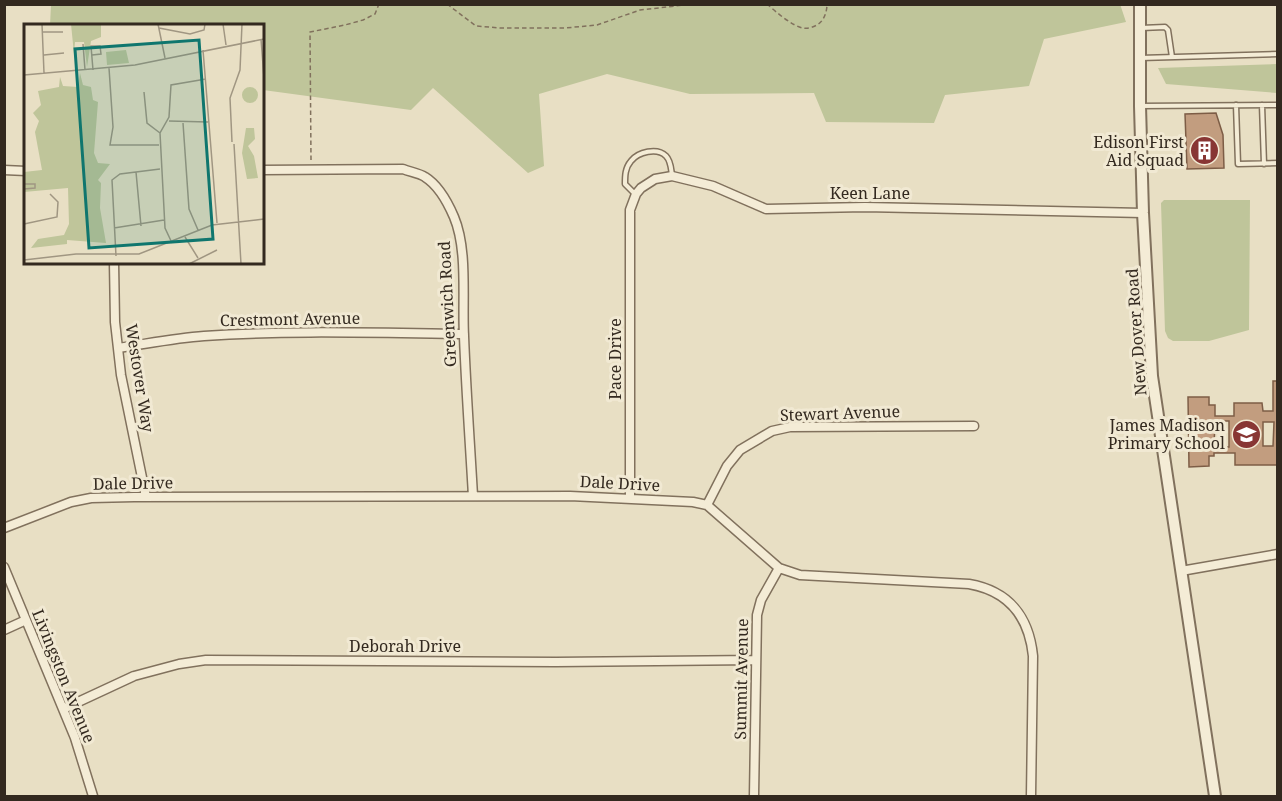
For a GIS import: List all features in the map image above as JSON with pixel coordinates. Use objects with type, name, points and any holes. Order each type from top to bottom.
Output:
[{"type":"street","name":"New Dover Road","points":[[1140,4],[1143,213],[1152,376],[1215,796]]},
{"type":"street","name":"Greenwich Road","points":[[264,170],[403,169],[424,177],[446,200],[460,234],[473,496]]},
{"type":"street","points":[[4,171],[24,171]]},
{"type":"street","name":"Keen Lane","points":[[672,176],[713,186],[766,209],[865,207],[1143,213]]},
{"type":"street","points":[[636,195],[641,188],[655,179],[672,176]]},
{"type":"street","name":"Pace Drive","points":[[630,499],[629,220],[636,195]]},
{"type":"street","name":"Westover Way","points":[[114,264],[115,322],[121,375],[146,497]]},
{"type":"street","name":"Crestmont Avenue","points":[[118,348],[201,336],[336,332],[464,334]]},
{"type":"street","name":"Stewart Avenue","points":[[707,505],[727,466],[740,450],[772,430],[974,426]]},
{"type":"street","name":"Dale Drive","points":[[4,528],[71,502],[91,498],[570,496],[693,502],[707,505]]},
{"type":"street","points":[[707,505],[779,568],[800,575],[969,584],[990,590],[1009,602],[1023,620],[1031,642],[1033,657],[1031,796]]},
{"type":"street","points":[[1181,571],[1278,554]]},
{"type":"street","name":"Livingston Avenue","points":[[4,567],[75,738],[93,796]]},
{"type":"street","name":"Summit Avenue","points":[[754,796],[757,615],[758,607],[779,568]]},
{"type":"street","points":[[4,630],[26,620]]},
{"type":"street","name":"Deborah Drive","points":[[63,709],[134,676],[179,664],[206,660],[556,662],[756,660]]},
{"type":"lane","points":[[1140,28],[1165,27],[1168,30],[1172,57]]},
{"type":"lane","points":[[1140,58],[1278,54]]},
{"type":"lane","points":[[1236,105],[1238,164],[1278,164]]},
{"type":"lane","points":[[1262,105],[1264,164]]},
{"type":"lane","points":[[1140,106],[1278,105]]},
{"type":"lane","points":[[636,195],[625,184],[625,172],[631,160],[645,152],[656,152],[666,156],[671,166],[672,176]]},
{"type":"path","points":[[40,4],[51,5]]},
{"type":"path","points":[[310,170],[310,32],[363,20],[375,14],[378,4]]},
{"type":"path","points":[[447,4],[476,26],[565,28],[597,25],[640,10],[693,4]]},
{"type":"path","points":[[767,4],[783,17],[804,29],[821,23],[827,10],[827,4]]},
{"type":"green space","points":[[1035,4],[1035,6],[1120,4],[1126,22],[1044,39],[1029,86],[945,95],[934,123],[826,122],[814,93],[690,94],[607,74],[539,94],[544,166],[528,173],[433,88],[411,110],[264,90],[264,24],[50,24],[51,5]]},
{"type":"green space","points":[[1277,64],[1277,93],[1166,84],[1158,68]]},
{"type":"green space","points":[[1164,200],[1250,200],[1249,330],[1209,341],[1173,341],[1168,338],[1165,331],[1161,203]]},
{"type":"building","name":"Edison First Aid Squad","points":[[1216,113],[1223,135],[1224,168],[1187,169],[1185,114]]},
{"type":"building","name":"James Madison Primary School","points":[[1273,381],[1278,381],[1278,465],[1235,465],[1235,453],[1214,453],[1214,456],[1209,456],[1209,466],[1189,467],[1188,397],[1209,397],[1209,405],[1215,405],[1215,416],[1234,416],[1234,403],[1262,403],[1263,411],[1273,411]],"holes":[[[1215,421],[1229,421],[1229,447],[1214,447]],[[1263,422],[1274,422],[1273,446],[1263,446]]]},
{"type":"place","name":"Edison First Aid Squad","points":[[1205,151]]},
{"type":"place","name":"James Madison Primary School","points":[[1246,434]]}]
